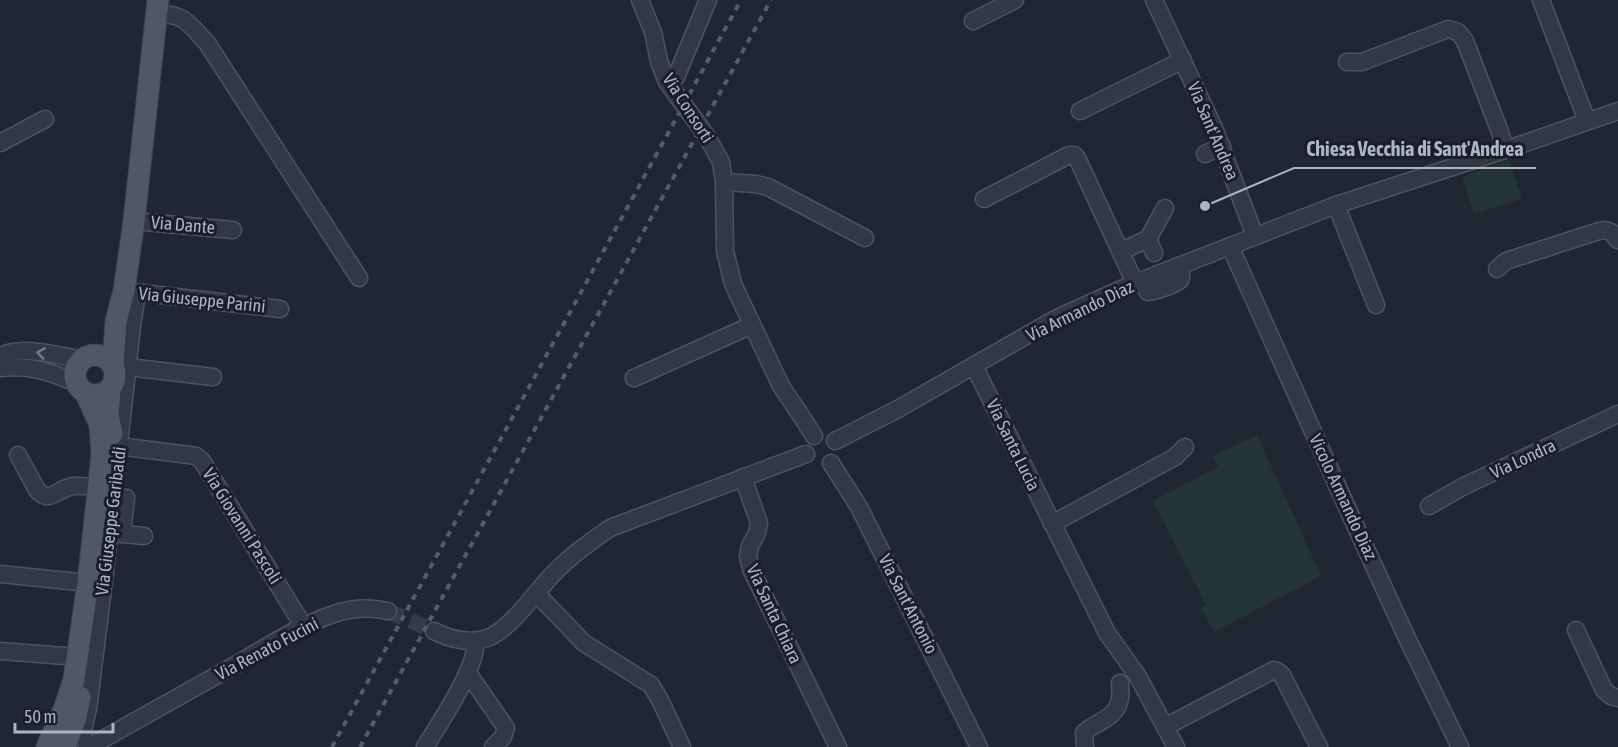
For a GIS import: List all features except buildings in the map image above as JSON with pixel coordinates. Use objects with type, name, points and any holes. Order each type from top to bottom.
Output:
[{"type":"main road","name":"Via Giuseppe Garibaldi","points":[[70,712],[87,678],[96,602],[112,533],[100,425],[74,375],[76,366],[99,348],[115,326],[130,292],[134,221],[158,7]]},
{"type":"main road","name":"Via Giuseppe Garibaldi","points":[[70,712],[88,583],[106,494],[119,444],[108,414],[110,390],[119,367],[115,326]]},
{"type":"main road","points":[[85,358],[98,355],[119,367]]},
{"type":"main road","points":[[81,389],[94,396],[102,395],[110,390]]},
{"type":"main road","points":[[47,747],[70,712]]},
{"type":"main road","points":[[65,747],[70,712]]},
{"type":"street","name":"Via Consorti","points":[[640,0],[653,32],[659,61],[667,82],[706,135],[723,169],[724,232],[727,265],[733,284],[781,386],[814,436]]},
{"type":"street","points":[[676,77],[708,0]]},
{"type":"street","points":[[973,21],[1015,0]]},
{"type":"street","name":"Via Sant'Andrea","points":[[1154,0],[1222,146],[1255,236]]},
{"type":"street","points":[[1541,0],[1587,121]]},
{"type":"street","name":"Via Giuseppe Garibaldi","points":[[158,7],[187,21],[207,43],[359,278]]},
{"type":"street","points":[[1347,62],[1362,62],[1448,29],[1458,32],[1466,41],[1505,150]]},
{"type":"street","name":"Via Sant'Andrea","points":[[1080,111],[1183,60]]},
{"type":"street","name":"Via Armando Diaz","points":[[835,441],[898,409],[1057,318],[1138,282],[1336,205],[1618,111]]},
{"type":"street","points":[[0,143],[45,119]]},
{"type":"street","points":[[1205,154],[1222,146]]},
{"type":"street","points":[[984,199],[1069,155],[1074,155],[1138,282]]},
{"type":"street","points":[[724,182],[768,187],[865,238]]},
{"type":"street","points":[[1336,205],[1376,305]]},
{"type":"street","points":[[1126,249],[1151,246],[1165,208]]},
{"type":"street","name":"Via Dante","points":[[134,221],[233,230]]},
{"type":"street","points":[[1497,269],[1506,261],[1599,231],[1611,232],[1618,240]]},
{"type":"street","name":"Vicolo Armando Diaz","points":[[1230,246],[1345,503],[1460,747]]},
{"type":"street","name":"Via Giuseppe Garibaldi","points":[[119,444],[119,367],[130,292]]},
{"type":"street","name":"Via Giuseppe Parini","points":[[130,292],[280,309]]},
{"type":"street","points":[[634,378],[752,325]]},
{"type":"street","points":[[0,356],[11,352],[30,352],[85,358]]},
{"type":"street","points":[[0,368],[20,366],[34,368],[53,373],[81,389]]},
{"type":"street","name":"Via Santa Lucia","points":[[974,366],[1107,633],[1125,657],[1176,747]]},
{"type":"street","points":[[119,367],[213,377]]},
{"type":"street","name":"Via Londra","points":[[1429,506],[1464,486],[1618,414]]},
{"type":"street","points":[[826,435],[835,441],[838,450],[836,458],[831,463],[824,466],[810,461],[806,454],[806,447],[814,436],[826,435]]},
{"type":"street","name":"Via Giovanni Pascoli","points":[[119,444],[195,456],[202,461],[304,627]]},
{"type":"street","points":[[1052,524],[1175,457],[1185,447]]},
{"type":"street","points":[[434,631],[447,637],[475,641],[485,639],[512,620],[555,572],[586,544],[610,528],[806,454]]},
{"type":"street","points":[[18,455],[41,495],[52,495],[74,486],[106,494]]},
{"type":"street","name":"Via Sant'Antonio","points":[[831,463],[859,507],[979,747]]},
{"type":"street","name":"Via Santa Chiara","points":[[743,477],[759,523],[748,556],[751,569],[838,747]]},
{"type":"street","points":[[112,533],[144,536]]},
{"type":"street","points":[[0,574],[88,583]]},
{"type":"street","points":[[536,593],[584,643],[651,685],[682,747]]},
{"type":"street","name":"Via Renato Fucini","points":[[89,747],[304,627],[351,609],[376,608],[388,611]]},
{"type":"street","points":[[1576,630],[1604,690],[1618,698]]},
{"type":"street","points":[[425,747],[468,673],[476,651],[475,641]]},
{"type":"street","points":[[0,651],[78,657]]},
{"type":"street","points":[[1166,727],[1274,670],[1282,675],[1319,747]]},
{"type":"street","points":[[468,673],[506,728],[503,737],[493,747]]},
{"type":"street","name":"Via Giuseppe Garibaldi","points":[[87,678],[88,709],[82,734],[89,747]]},
{"type":"street","points":[[1085,747],[1084,733],[1110,717],[1119,704],[1120,683]]},
{"type":"shaded area","points":[[1509,160],[1522,199],[1474,214],[1462,177]]},
{"type":"shaded area","points":[[1257,435],[1321,576],[1214,632],[1201,608],[1206,605],[1153,501],[1218,467],[1213,456]]},
{"type":"tunnel","points":[[388,611],[434,631]]},
{"type":"railway","points":[[332,747],[741,0]]},
{"type":"railway","points":[[360,747],[771,0]]},
{"type":"place","name":"Chiesa Vecchia di Sant'Andrea","points":[[1205,206]]}]
